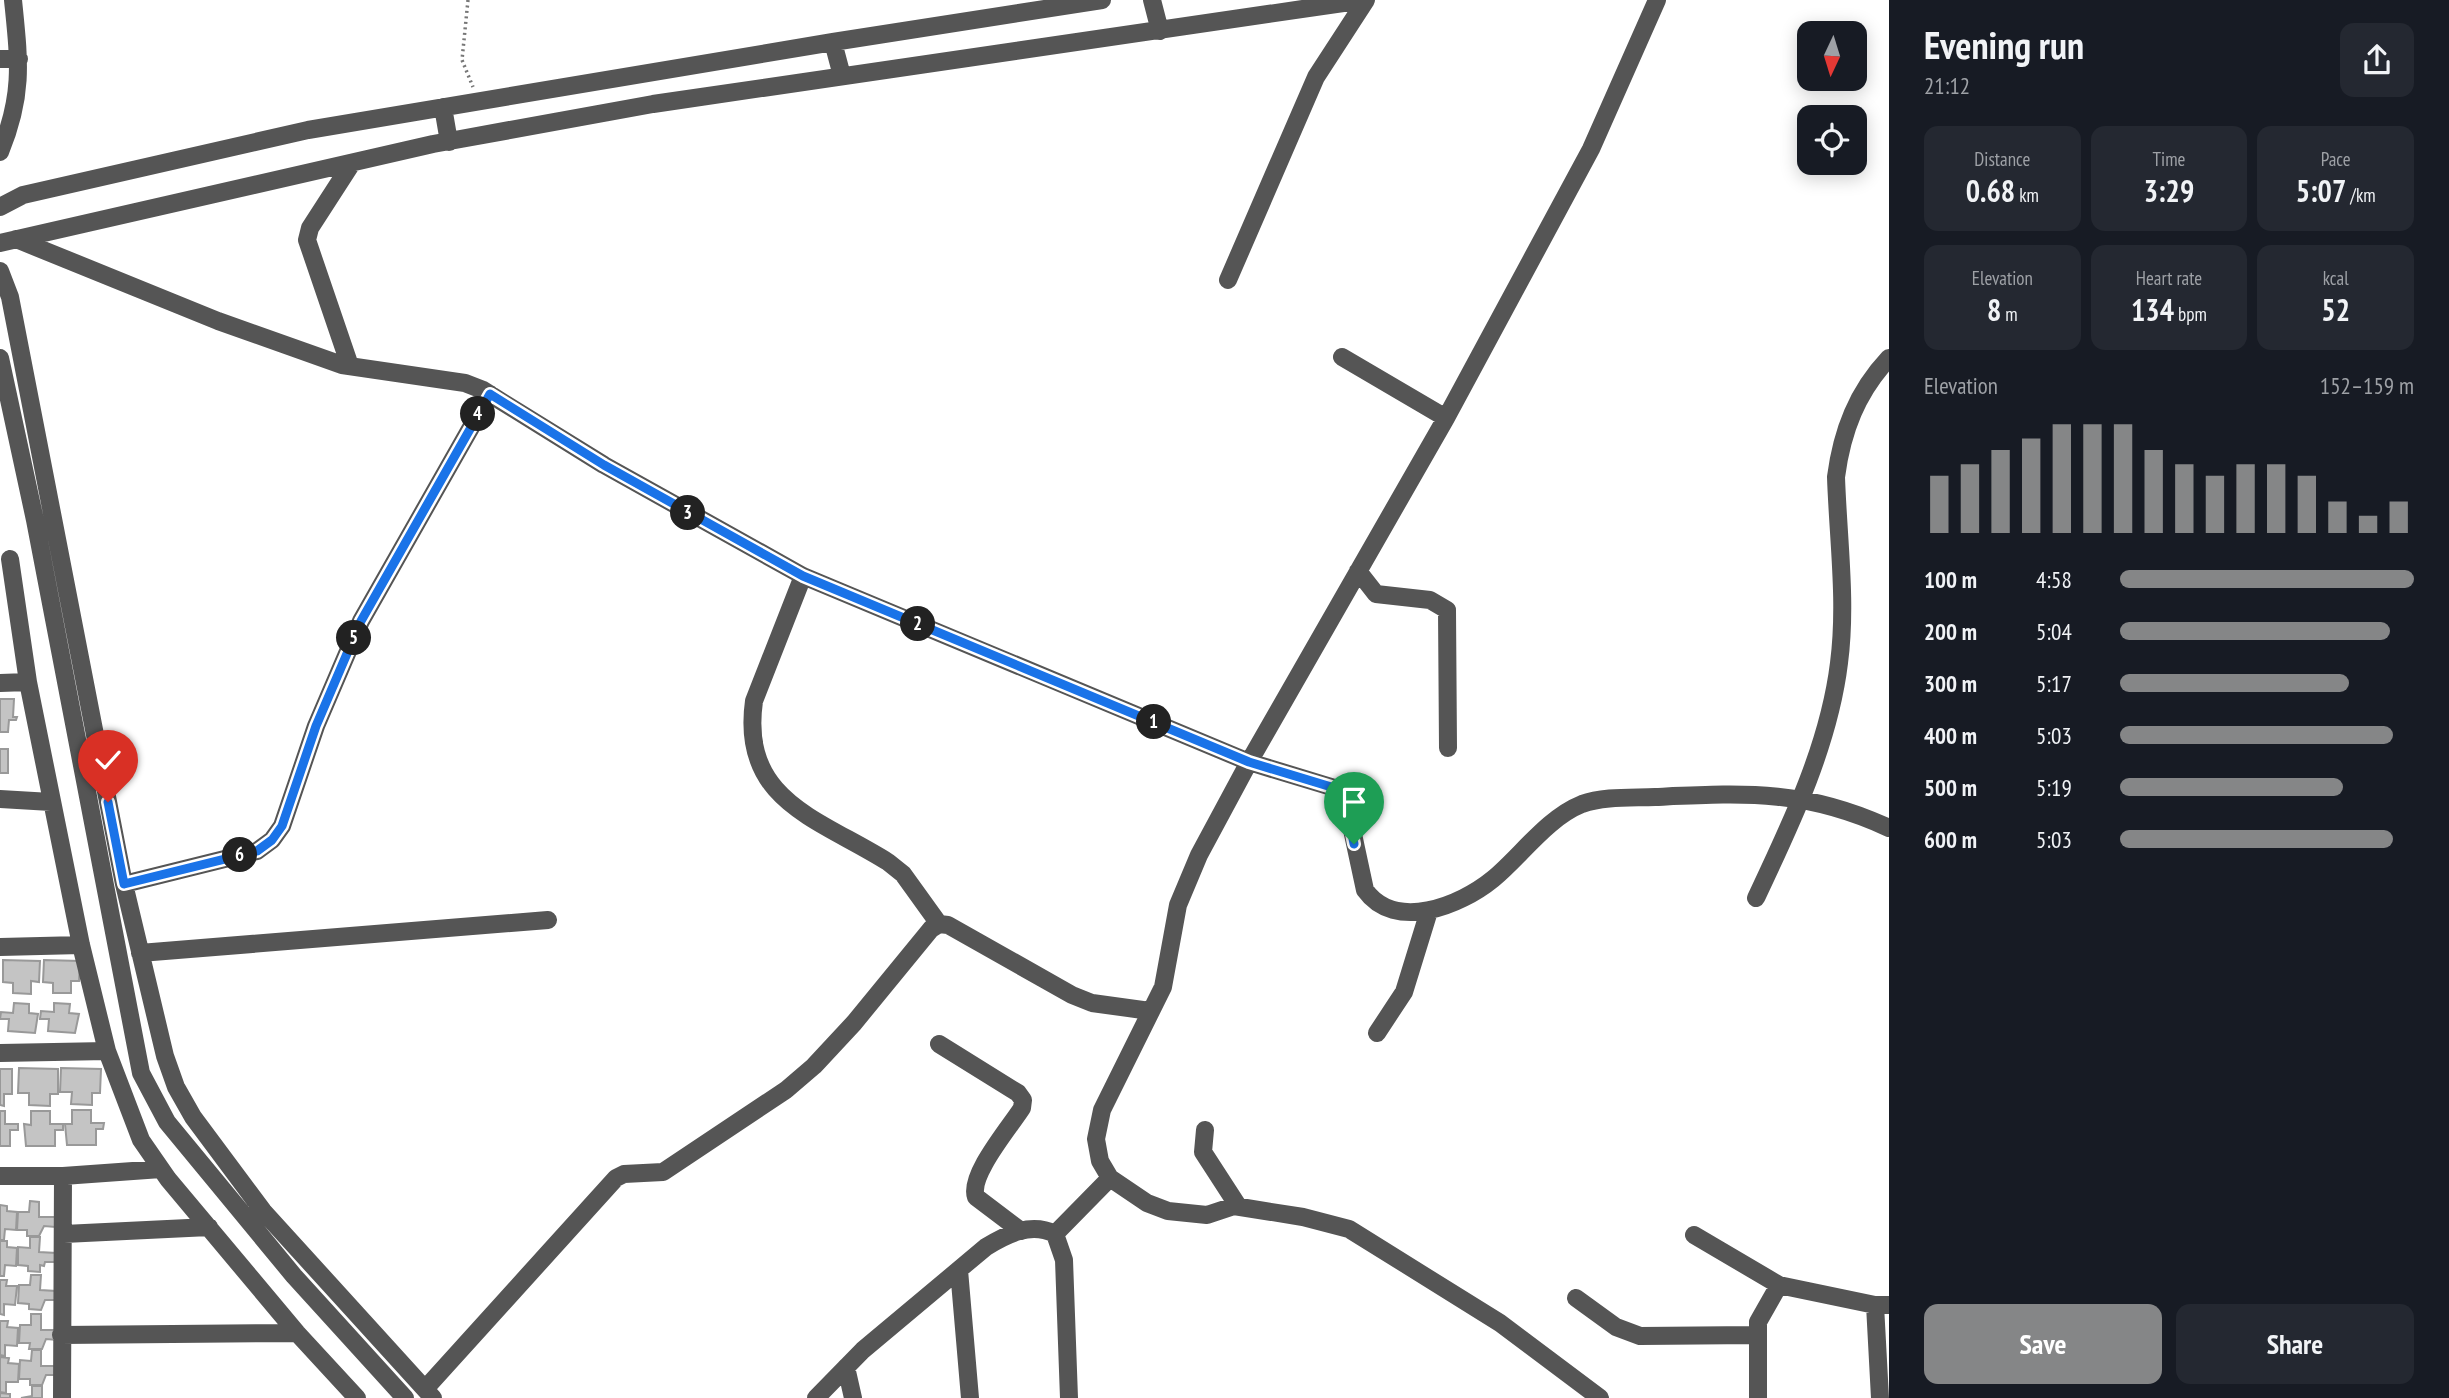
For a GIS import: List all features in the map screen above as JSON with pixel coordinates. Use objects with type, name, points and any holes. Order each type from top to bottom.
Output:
[{"type":"street","points":[[0,152],[15,109],[19,59],[13,0]]},
{"type":"street","points":[[0,207],[23,195],[309,130],[1101,0]]},
{"type":"street","points":[[1152,0],[1160,31]]},
{"type":"street","points":[[8,241],[449,142],[653,104],[1365,0]]},
{"type":"street","points":[[1228,279],[1316,78],[1365,0]]},
{"type":"street","points":[[1600,1398],[1500,1323],[1349,1229],[1303,1217],[1238,1206],[1229,1206],[1207,1215],[1168,1211],[1147,1203],[1110,1178],[1097,1150],[1102,1110],[1163,987],[1178,905],[1186,882],[1249,762],[1446,418],[1591,149],[1657,0]]},
{"type":"street","points":[[833,42],[842,76]]},
{"type":"street","points":[[0,59],[19,59]]},
{"type":"street","points":[[443,107],[449,142]]},
{"type":"street","points":[[349,366],[307,240],[310,228],[352,163]]},
{"type":"street","points":[[8,241],[218,321],[349,366],[466,383],[490,394],[604,465],[803,576],[1249,762],[1325,783],[1343,793],[1365,890],[1373,901],[1390,911],[1429,911],[1490,882],[1564,814],[1583,804],[1610,799],[1736,794],[1804,798],[1889,828]]},
{"type":"street","points":[[0,271],[10,297],[124,884],[164,1056],[176,1087],[193,1117],[263,1211],[429,1393],[616,1178],[624,1174],[663,1172],[786,1090],[814,1066],[931,929],[948,925],[1072,995],[1092,1003],[1150,1011]]},
{"type":"street","points":[[1342,357],[1446,418]]},
{"type":"street","points":[[0,358],[42,557],[141,1073],[167,1122],[294,1276],[405,1398]]},
{"type":"street","points":[[1756,898],[1804,798],[1832,702],[1840,663],[1836,477],[1840,449],[1859,397],[1874,374],[1889,358]]},
{"type":"street","points":[[124,884],[257,851],[272,840],[282,826],[316,726],[361,621],[490,394]]},
{"type":"street","points":[[61,556],[5,559],[51,802],[107,1051],[141,1140],[161,1169],[297,1333],[357,1398]]},
{"type":"street","points":[[1358,570],[1377,594],[1430,600],[1447,610],[1448,748]]},
{"type":"street","points":[[803,576],[754,701],[751,731],[762,773],[785,799],[888,862],[902,874],[939,925]]},
{"type":"street","points":[[0,683],[28,682]]},
{"type":"street","points":[[0,799],[51,802]]},
{"type":"street","points":[[1377,1033],[1404,992],[1429,911]]},
{"type":"street","points":[[140,953],[548,920]]},
{"type":"street","points":[[0,947],[81,944]]},
{"type":"street","points":[[939,1044],[1018,1093],[1023,1100],[1022,1108],[978,1174],[974,1190],[976,1197],[1021,1231]]},
{"type":"street","points":[[0,1053],[107,1051]]},
{"type":"street","points":[[1205,1130],[1203,1152],[1238,1206]]},
{"type":"street","points":[[0,1175],[64,1176],[161,1169]]},
{"type":"street","points":[[62,1398],[64,1176]]},
{"type":"street","points":[[1055,1234],[1110,1178]]},
{"type":"street","points":[[64,1234],[209,1227]]},
{"type":"street","points":[[816,1398],[846,1367],[986,1247],[1021,1231],[1038,1228],[1055,1234]]},
{"type":"street","points":[[1055,1234],[1064,1260],[1069,1398]]},
{"type":"street","points":[[1693,1235],[1763,1279],[1779,1285],[1882,1305],[1880,1398]]},
{"type":"street","points":[[959,1270],[970,1398]]},
{"type":"street","points":[[1758,1398],[1758,1322],[1779,1285]]},
{"type":"street","points":[[1576,1298],[1616,1327],[1640,1336],[1756,1335]]},
{"type":"street","points":[[61,1335],[297,1333]]},
{"type":"street","points":[[846,1367],[853,1398]]},
{"type":"path","points":[[468,0],[462,60],[465,72],[483,100]]},
{"type":"building","points":[[0,699],[14,699],[13,717],[17,717],[16,720],[9,720],[8,732],[0,732]]},
{"type":"building","points":[[0,749],[8,749],[8,773],[0,773]]},
{"type":"building","points":[[3,960],[40,961],[39,982],[31,981],[31,994],[13,993],[13,983],[3,982]]},
{"type":"building","points":[[44,960],[80,961],[79,981],[71,981],[71,993],[53,993],[53,983],[43,982]]},
{"type":"building","points":[[14,1003],[29,1004],[29,1013],[38,1014],[35,1033],[8,1031],[9,1019],[0,1019],[1,1012],[13,1013]]},
{"type":"building","points":[[54,1003],[70,1004],[69,1013],[79,1014],[75,1033],[48,1031],[49,1019],[40,1019],[41,1011],[54,1012]]},
{"type":"building","points":[[19,1068],[58,1069],[58,1094],[50,1094],[50,1106],[29,1105],[29,1093],[18,1093]]},
{"type":"building","points":[[61,1068],[101,1069],[100,1093],[92,1093],[92,1105],[71,1104],[72,1092],[60,1092]]},
{"type":"building","points":[[0,1069],[12,1069],[12,1094],[4,1094],[4,1106],[0,1105]]},
{"type":"building","points":[[72,1110],[91,1110],[91,1123],[104,1123],[103,1129],[96,1129],[96,1145],[67,1145],[65,1124],[72,1124]]},
{"type":"building","points":[[0,1111],[5,1111],[5,1124],[18,1124],[18,1130],[10,1130],[10,1146],[0,1146]]},
{"type":"building","points":[[31,1111],[50,1111],[50,1124],[63,1124],[63,1130],[55,1130],[55,1146],[26,1146],[24,1124],[31,1125]]},
{"type":"building","points":[[30,1201],[39,1202],[39,1217],[55,1217],[55,1227],[44,1226],[39,1236],[27,1236],[27,1230],[17,1230],[18,1212],[29,1212]]},
{"type":"building","points":[[0,1205],[7,1206],[7,1211],[17,1212],[16,1230],[5,1229],[4,1240],[0,1240]]},
{"type":"building","points":[[30,1237],[40,1237],[39,1252],[56,1253],[55,1262],[40,1265],[40,1272],[28,1271],[28,1266],[18,1265],[18,1247],[30,1248]]},
{"type":"building","points":[[0,1241],[7,1241],[7,1247],[17,1248],[16,1266],[5,1265],[4,1276],[0,1276]]},
{"type":"building","points":[[31,1275],[41,1275],[40,1290],[56,1291],[56,1300],[45,1300],[41,1310],[29,1309],[29,1304],[18,1303],[19,1285],[30,1285]]},
{"type":"building","points":[[0,1280],[7,1280],[6,1286],[17,1286],[15,1305],[4,1304],[4,1315],[0,1314]]},
{"type":"building","points":[[31,1314],[41,1314],[41,1330],[57,1330],[57,1340],[46,1339],[42,1349],[29,1349],[30,1343],[19,1343],[20,1325],[31,1325]]},
{"type":"building","points":[[0,1321],[8,1321],[7,1327],[18,1328],[17,1346],[5,1345],[5,1356],[0,1355]]},
{"type":"building","points":[[32,1350],[41,1350],[41,1366],[57,1366],[57,1375],[46,1375],[42,1385],[30,1385],[30,1379],[19,1379],[20,1360],[31,1361]]},
{"type":"building","points":[[0,1357],[9,1358],[8,1363],[19,1364],[18,1382],[6,1382],[6,1393],[0,1392]]},
{"type":"building","points":[[32,1386],[42,1386],[42,1398],[21,1398],[32,1396]]},
{"type":"building","points":[[0,1393],[10,1394],[10,1398],[0,1398]]},
{"type":"route","points":[[108,802],[124,884],[257,851],[272,840],[282,826],[316,726],[361,621],[490,394],[604,465],[803,576],[1249,762],[1338,789],[1345,797],[1354,844]]}]
